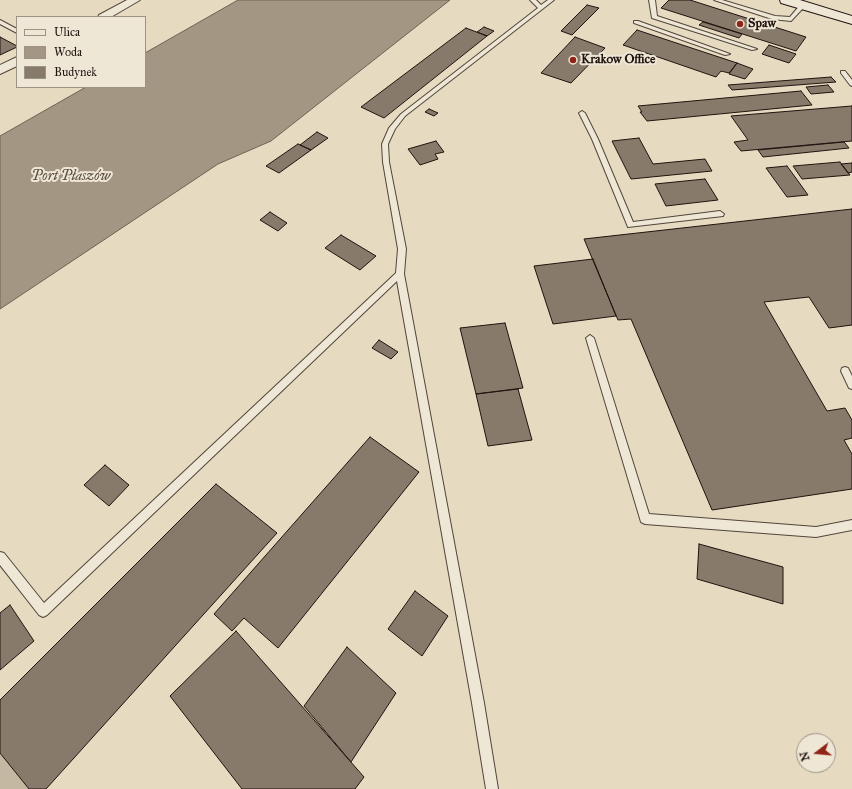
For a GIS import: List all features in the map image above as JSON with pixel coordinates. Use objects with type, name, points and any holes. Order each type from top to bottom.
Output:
[{"type":"main road","points":[[786,0],[852,11]]},
{"type":"main road","points":[[808,3],[852,20]]},
{"type":"street","points":[[105,16],[135,0]]},
{"type":"street","points":[[0,70],[16,62]]},
{"type":"lane","points":[[533,0],[541,8]]},
{"type":"lane","points":[[492,789],[478,703],[400,274],[402,249],[386,162],[385,144],[392,128],[403,115],[551,0]]},
{"type":"lane","points":[[652,0],[654,17],[754,49]]},
{"type":"lane","points":[[717,0],[780,18],[791,19],[808,3]]},
{"type":"lane","points":[[0,22],[16,30]]},
{"type":"lane","points":[[636,22],[727,54]]},
{"type":"lane","points":[[843,72],[852,84]]},
{"type":"lane","points":[[582,113],[595,138],[631,226],[720,214]]},
{"type":"lane","points":[[0,557],[43,611],[400,274]]},
{"type":"lane","points":[[590,338],[645,519],[816,532],[852,525]]},
{"type":"lane","points":[[852,374],[845,371],[852,385]]},
{"type":"shaded area","points":[[0,753],[29,789],[0,789]]},
{"type":"water","name":"Port Płaszów","points":[[238,0],[450,0],[271,141],[218,164],[0,309],[0,136],[84,88],[146,88],[146,52]]},
{"type":"building","name":"Spaw","points":[[669,0],[690,0],[806,37],[796,51],[661,8]]},
{"type":"building","points":[[587,5],[599,8],[572,35],[561,31]]},
{"type":"building","points":[[703,22],[742,34],[739,38],[699,25]]},
{"type":"building","points":[[484,27],[494,31],[487,36],[477,32]]},
{"type":"building","points":[[466,28],[487,36],[384,118],[361,107]]},
{"type":"building","points":[[637,30],[737,63],[729,73],[721,71],[716,77],[623,45]]},
{"type":"building","points":[[0,37],[16,45],[16,47],[0,55]]},
{"type":"building","name":"Krakow Office","points":[[575,37],[605,48],[571,83],[541,73]]},
{"type":"building","points":[[769,45],[796,54],[789,63],[762,54]]},
{"type":"building","points":[[737,63],[753,69],[745,79],[729,74]]},
{"type":"building","points":[[831,77],[836,82],[732,90],[728,85]]},
{"type":"building","points":[[828,85],[834,92],[811,94],[806,87]]},
{"type":"building","points":[[801,91],[812,105],[647,121],[640,112],[642,112],[638,106]]},
{"type":"building","points":[[852,106],[852,141],[741,151],[734,142],[748,140],[731,116]]},
{"type":"building","points":[[429,109],[438,113],[434,116],[425,112]]},
{"type":"building","points":[[317,132],[328,138],[311,150],[300,145]]},
{"type":"building","points":[[639,138],[653,164],[705,159],[712,171],[631,179],[612,141]]},
{"type":"building","points":[[436,141],[444,152],[435,154],[438,159],[420,165],[408,149]]},
{"type":"building","points":[[844,142],[849,148],[763,157],[758,150]]},
{"type":"building","points":[[298,144],[311,150],[279,173],[266,166]]},
{"type":"building","points":[[840,162],[850,175],[802,179],[793,166]]},
{"type":"building","points":[[852,163],[852,172],[848,173],[841,164]]},
{"type":"building","points":[[787,166],[808,195],[787,197],[766,168]]},
{"type":"building","points":[[705,179],[718,200],[666,206],[655,184]]},
{"type":"building","points":[[852,209],[852,325],[829,328],[809,297],[764,302],[827,411],[845,408],[852,420],[852,438],[844,440],[852,454],[852,489],[712,510],[631,319],[618,320],[584,239]]},
{"type":"building","points":[[270,212],[287,223],[278,231],[260,220]]},
{"type":"building","points":[[341,235],[376,256],[360,270],[325,248]]},
{"type":"building","points":[[593,259],[616,316],[553,324],[534,266]]},
{"type":"building","points":[[505,323],[523,388],[476,394],[460,328]]},
{"type":"building","points":[[379,340],[398,352],[391,359],[372,348]]},
{"type":"building","points":[[518,389],[532,440],[488,446],[476,394]]},
{"type":"building","points":[[370,437],[419,472],[278,648],[244,618],[232,631],[214,614]]},
{"type":"building","points":[[105,465],[129,485],[109,506],[84,485]]},
{"type":"building","points":[[216,484],[277,533],[46,789],[29,789],[0,753],[0,700]]},
{"type":"building","points":[[699,544],[783,567],[783,604],[697,579]]},
{"type":"building","points":[[415,591],[448,616],[422,656],[388,629]]},
{"type":"building","points":[[10,605],[34,641],[0,670],[0,613]]},
{"type":"building","points":[[236,631],[364,777],[355,789],[242,789],[170,696]]},
{"type":"building","points":[[347,647],[396,693],[351,762],[304,706]]},
{"type":"place","name":"Spaw","points":[[740,24]]},
{"type":"place","name":"Krakow Office","points":[[573,60]]}]
